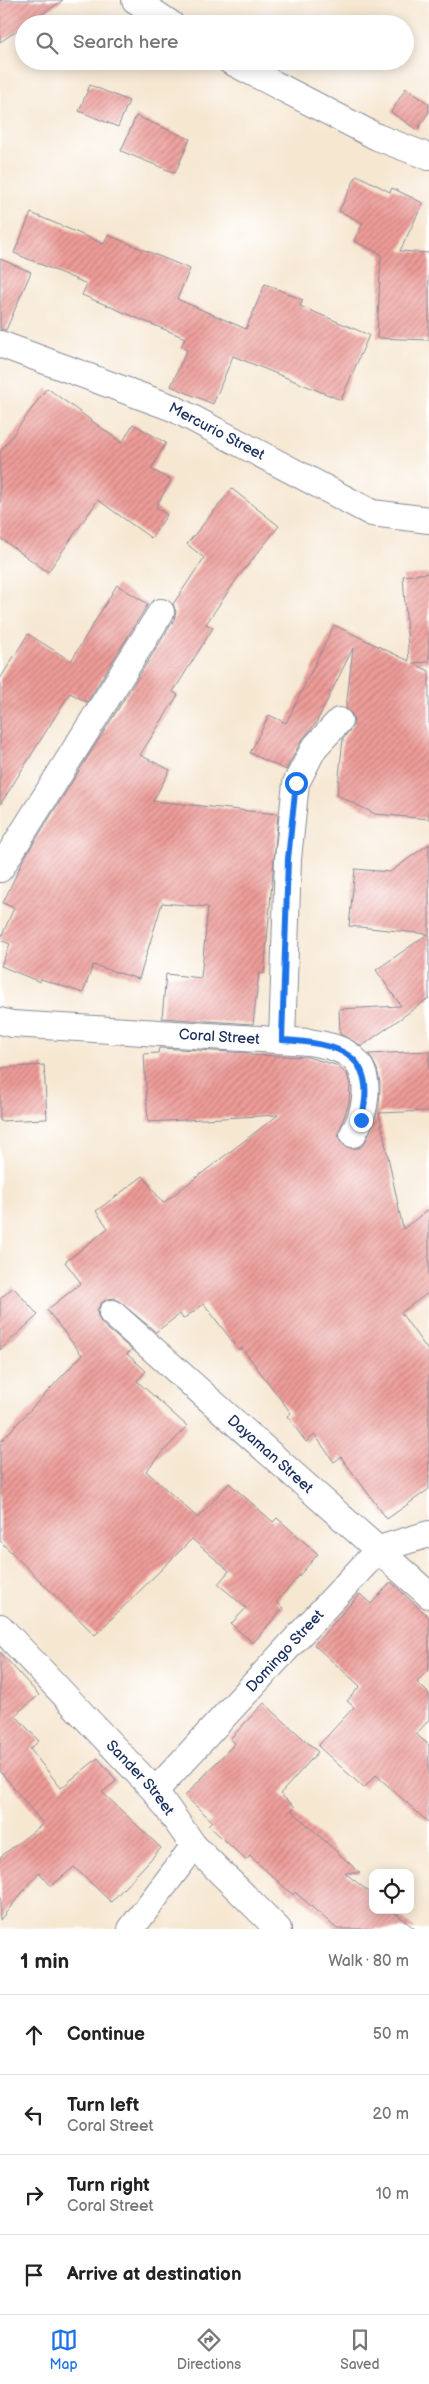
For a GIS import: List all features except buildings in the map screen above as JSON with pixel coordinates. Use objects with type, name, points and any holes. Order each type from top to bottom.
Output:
[{"type":"street","points":[[135,0],[158,15]]},
{"type":"street","points":[[247,70],[376,137],[429,157]]},
{"type":"street","name":"Mercurio Street","points":[[0,344],[173,408],[372,513],[429,520]]},
{"type":"street","points":[[0,869],[161,612]]},
{"type":"street","points":[[282,1040],[288,859],[296,783],[314,748],[339,721]]},
{"type":"street","name":"Coral Street","points":[[0,1021],[12,1024],[309,1042],[330,1046],[345,1052],[354,1059],[360,1067],[365,1086],[366,1104],[361,1120],[353,1134]]},
{"type":"street","name":"Dayaman Street","points":[[112,1313],[429,1595]]},
{"type":"street","points":[[378,1549],[429,1534]]},
{"type":"street","name":"Domingo Street","points":[[154,1791],[378,1549]]},
{"type":"street","name":"Sander Street","points":[[0,1627],[154,1791],[194,1846],[278,1929]]},
{"type":"street","points":[[131,1929],[194,1846]]},
{"type":"route","points":[[296,783],[288,859],[282,1040],[330,1046],[345,1052],[354,1059],[360,1067],[365,1086],[366,1104],[361,1120]]}]
